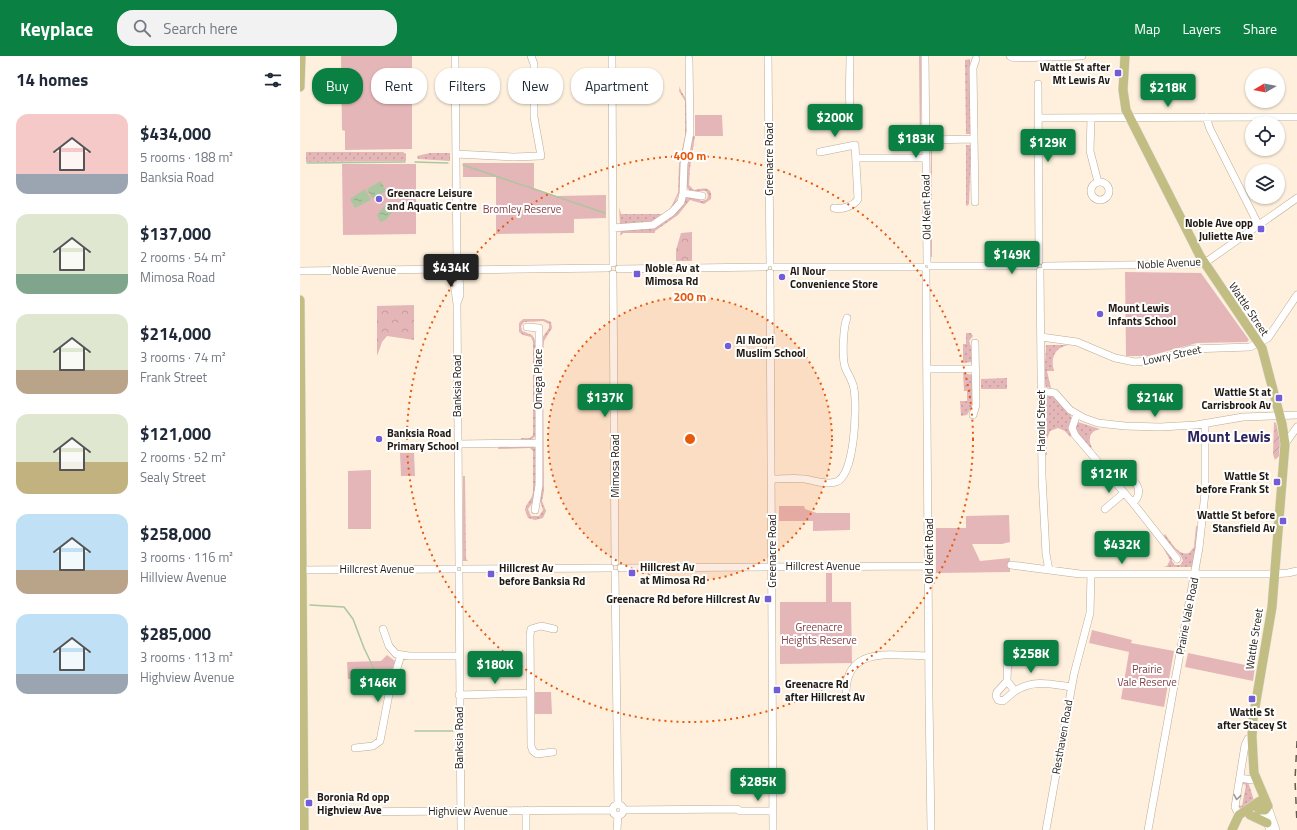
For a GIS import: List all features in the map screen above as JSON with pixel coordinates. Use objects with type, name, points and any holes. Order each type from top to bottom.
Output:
[{"type":"main road","points":[[300,87],[301,56]]},
{"type":"main road","name":"Wattle Street","points":[[1121,56],[1124,103],[1130,117],[1204,262],[1259,344],[1264,356],[1280,416],[1285,444],[1275,574],[1270,620],[1253,719],[1248,739],[1248,762],[1252,780],[1262,806]]},
{"type":"main road","name":"Wattle Street","points":[[1123,75],[1125,56]]},
{"type":"main road","points":[[300,300],[302,811],[304,830]]},
{"type":"main road","name":"Wattle Street","points":[[1253,719],[1253,767],[1262,806]]},
{"type":"main road","points":[[1232,830],[1240,814],[1262,806]]},
{"type":"main road","points":[[1237,830],[1243,819],[1262,806]]},
{"type":"main road","points":[[1250,815],[1269,826]]},
{"type":"street","name":"Banksia Road","points":[[455,56],[457,270],[460,295],[457,304],[459,569],[458,656],[461,830]]},
{"type":"street","points":[[456,154],[512,157],[541,156],[534,117],[534,64],[531,56]]},
{"type":"street","name":"Mimosa Road","points":[[612,56],[617,830]]},
{"type":"street","name":"Greenacre Road","points":[[768,56],[772,479],[773,830]]},
{"type":"street","points":[[850,56],[850,88],[848,103],[851,119]]},
{"type":"street","name":"Old Kent Road","points":[[925,56],[931,830]]},
{"type":"street","points":[[1010,56],[1012,58],[1022,58],[1082,56]]},
{"type":"street","points":[[613,228],[642,227],[656,224],[674,210],[681,202],[683,193],[683,168],[690,132],[689,59]]},
{"type":"street","points":[[975,202],[973,68],[976,59]]},
{"type":"street","points":[[1038,84],[1036,263],[1042,261],[1042,269]]},
{"type":"street","points":[[1206,117],[1210,129],[1259,226]]},
{"type":"street","points":[[1038,118],[1297,117]]},
{"type":"street","points":[[1090,118],[1091,153],[1098,182]]},
{"type":"street","points":[[926,140],[974,139]]},
{"type":"street","points":[[820,152],[855,145],[857,158],[857,201],[842,208],[834,208]]},
{"type":"street","points":[[857,158],[926,158]]},
{"type":"street","points":[[683,193],[702,196]]},
{"type":"street","name":"Noble Avenue","points":[[1042,269],[1196,264],[1204,262],[1259,226],[1297,198]]},
{"type":"street","name":"Noble Avenue","points":[[300,271],[770,268],[1036,263]]},
{"type":"street","name":"Harold Street","points":[[1042,269],[1041,391],[1043,502],[1046,554],[1049,570]]},
{"type":"street","points":[[1259,344],[1268,338],[1297,295]]},
{"type":"street","points":[[772,479],[804,479],[819,483],[833,482],[839,480],[843,476],[854,444],[855,417],[854,390],[844,362],[844,328],[848,318]]},
{"type":"street","name":"Omega Place","points":[[527,327],[539,328],[539,490],[536,510]]},
{"type":"street","name":"Lowry Street","points":[[1041,337],[1077,342],[1115,358],[1135,362],[1157,360],[1191,349],[1250,348],[1259,344]]},
{"type":"street","points":[[972,415],[976,405],[975,343]]},
{"type":"street","points":[[927,369],[976,369]]},
{"type":"street","points":[[1041,391],[1055,393],[1067,407],[1077,414],[1095,422],[1125,426],[1160,428],[1205,424],[1243,417],[1297,415]]},
{"type":"street","points":[[1077,414],[1072,424],[1073,432],[1133,503],[1177,559]]},
{"type":"street","name":"Prairie Vale Road","points":[[1148,830],[1195,574],[1205,493],[1205,424]]},
{"type":"street","points":[[1285,444],[1297,427]]},
{"type":"street","points":[[458,444],[538,443]]},
{"type":"street","points":[[1116,484],[1125,479],[1136,483],[1139,488],[1138,494],[1133,503]]},
{"type":"street","points":[[1105,509],[1124,493]]},
{"type":"street","points":[[1011,565],[1090,574],[1275,574],[1297,571]]},
{"type":"street","name":"Hillcrest Avenue","points":[[301,570],[929,566]]},
{"type":"street","name":"Resthaven Road","points":[[1046,830],[1071,687],[1090,613],[1090,574]]},
{"type":"street","points":[[553,752],[541,754],[531,752],[530,628],[541,626],[554,629]]},
{"type":"street","points":[[383,629],[392,651],[401,655],[458,656]]},
{"type":"street","points":[[1008,652],[1007,681],[996,694],[998,700],[1003,701],[1025,686],[1038,682],[1071,687]]},
{"type":"street","points":[[356,748],[382,746],[389,694],[401,655]]},
{"type":"street","points":[[846,691],[850,671],[856,663],[866,658],[877,656],[929,656]]},
{"type":"street","points":[[1007,681],[1016,691]]},
{"type":"street","points":[[459,695],[531,694]]},
{"type":"street","name":"Wattle Street","points":[[1240,814],[1235,807],[1245,745],[1248,739]]},
{"type":"street","points":[[1240,778],[1252,780]]},
{"type":"street","name":"Highview Avenue","points":[[324,812],[737,809],[740,806],[773,809]]},
{"type":"street","points":[[1262,806],[1269,826]]},
{"type":"street","points":[[1262,806],[1276,830]]},
{"type":"street","points":[[526,810],[526,830]]},
{"type":"green space","points":[[341,56],[412,56],[412,68],[371,68],[371,104],[412,104],[412,149],[345,150],[345,131],[342,130],[342,104],[363,104],[363,68],[341,68]]},
{"type":"green space","points":[[919,56],[921,56],[921,153],[920,151]]},
{"type":"green space","points":[[970,59],[971,132],[970,134],[966,134],[965,60]]},
{"type":"green space","points":[[692,61],[693,136],[695,136],[689,185],[694,190],[709,190],[711,199],[704,204],[690,200],[678,215],[655,231],[655,233],[623,233],[620,236],[621,230],[649,228],[662,223],[674,214],[688,197],[696,198],[702,201],[707,199],[708,195],[706,191],[690,191],[686,186]]},
{"type":"green space","points":[[680,85],[686,102],[687,126],[684,173],[677,199],[672,208],[671,207],[678,193],[679,164],[685,136],[685,101],[679,91]]},
{"type":"green space","points":[[695,115],[722,115],[723,136],[695,136]]},
{"type":"green space","points":[[931,144],[932,257],[930,257]]},
{"type":"green space","points":[[966,145],[970,145],[971,147],[969,204],[967,206],[966,205]]},
{"type":"green space","points":[[306,152],[403,152],[406,154],[406,161],[306,162]]},
{"type":"green space","points":[[430,153],[450,153],[450,161],[418,159],[417,156]]},
{"type":"green space","name":"Bromley Reserve","points":[[463,163],[534,163],[534,188],[556,196],[606,195],[606,218],[574,219],[574,233],[496,234],[496,177],[463,177]]},
{"type":"green space","name":"Greenacre Leisure and Aquatic Centre","points":[[342,164],[416,164],[416,234],[343,235]]},
{"type":"green space","points":[[619,207],[621,214],[662,214],[668,210],[669,212],[655,221],[620,224]]},
{"type":"green space","points":[[692,232],[692,261],[676,261],[676,250],[681,233]]},
{"type":"green space","points":[[1125,272],[1201,273],[1249,340],[1247,342],[1197,343],[1149,356],[1126,356]]},
{"type":"green space","points":[[414,305],[414,340],[387,336],[382,342],[377,356],[377,306]]},
{"type":"green space","points":[[523,319],[544,319],[551,322],[552,328],[544,341],[543,356],[544,491],[542,501],[546,511],[543,518],[535,520],[528,518],[525,510],[533,492],[533,451],[530,448],[498,449],[499,446],[533,446],[535,448],[536,488],[533,502],[528,509],[531,516],[539,516],[543,510],[540,501],[542,338],[549,328],[549,324],[543,321],[524,322],[521,326],[522,331],[532,335],[536,342],[536,436],[531,440],[522,441],[521,438],[530,438],[533,435],[533,342],[531,337],[523,335],[519,332],[519,323]]},
{"type":"green space","points":[[966,333],[971,333],[973,336],[969,341],[972,349],[972,362],[963,363],[963,344],[966,344]]},
{"type":"green space","points":[[1046,345],[1069,345],[1060,348],[1055,354],[1053,358],[1054,371],[1047,371],[1051,388],[1046,387],[1044,381]]},
{"type":"green space","points":[[963,373],[972,375],[973,405],[967,415],[961,416],[960,401],[967,401],[967,391],[964,391]]},
{"type":"green space","points":[[1007,378],[1007,389],[981,389],[981,379]]},
{"type":"green space","points":[[1048,395],[1053,395],[1070,413],[1071,418],[1069,429],[1072,435],[1070,437],[1065,431],[1058,428],[1050,431],[1047,439],[1047,455],[1044,455],[1044,398]]},
{"type":"green space","points":[[1078,422],[1100,429],[1092,433],[1090,436],[1090,444],[1092,447],[1090,449],[1076,431],[1075,428]]},
{"type":"green space","points":[[1274,422],[1276,423],[1280,441],[1279,456],[1275,460],[1273,454]]},
{"type":"green space","points":[[400,453],[414,453],[415,476],[401,476]]},
{"type":"green space","points":[[371,470],[371,529],[348,529],[348,471]]},
{"type":"green space","points":[[463,476],[465,476],[466,559],[468,561],[463,561]]},
{"type":"green space","points":[[779,506],[804,506],[805,509],[817,513],[850,513],[850,530],[813,531],[813,521],[779,521]]},
{"type":"green space","points":[[1009,515],[1010,542],[1002,544],[972,544],[980,561],[1010,558],[1010,572],[936,573],[936,528],[966,528],[966,516]]},
{"type":"green space","points":[[1196,526],[1199,527],[1192,567],[1163,567],[1167,566],[1170,560],[1161,544],[1172,556],[1172,561],[1175,565],[1180,565],[1183,561],[1181,556],[1163,537],[1165,534],[1178,550],[1189,553],[1194,547]]},
{"type":"green space","name":"Greenacre Heights Reserve","points":[[826,573],[832,573],[832,602],[851,602],[852,663],[780,664],[780,602],[826,602]]},
{"type":"green space","name":"Prairie Vale Reserve","points":[[1092,630],[1132,640],[1131,643],[1174,651],[1164,707],[1121,699],[1129,652],[1089,643]]},
{"type":"green space","name":"Prairie Vale Reserve","points":[[1188,653],[1255,667],[1253,681],[1185,667]]},
{"type":"green space","points":[[387,655],[395,661],[386,690],[357,690],[357,679],[348,679],[347,662],[381,661]]},
{"type":"green space","points":[[535,692],[551,692],[552,714],[535,714]]},
{"type":"green space","points":[[1242,781],[1248,782],[1254,800],[1240,809],[1238,805],[1242,806],[1246,785],[1243,784]]},
{"type":"water","points":[[381,181],[386,191],[372,199],[367,189]]},
{"type":"water","points":[[365,189],[371,200],[355,208],[350,199]]},
{"type":"water","points":[[386,204],[391,205],[393,211],[386,220],[380,222],[377,215]]},
{"type":"waterway","points":[[307,163],[405,162]]},
{"type":"waterway","points":[[415,162],[448,163]]},
{"type":"waterway","points":[[463,165],[605,213]]},
{"type":"waterway","points":[[310,605],[344,607],[353,619],[364,648],[384,690]]},
{"type":"waterway","points":[[415,731],[453,731]]},
{"type":"railway","points":[[1297,741],[1295,780],[1297,824]]},
{"type":"place","name":"Wattle St after Mt Lewis Av","points":[[1118,73]]},
{"type":"place","name":"Greenacre Leisure and Aquatic Centre","points":[[379,199]]},
{"type":"place","name":"Noble Ave opp Juliette Ave","points":[[1261,229]]},
{"type":"place","name":"Noble Av at Mimosa Rd","points":[[637,274]]},
{"type":"place","name":"Al Nour Convenience Store","points":[[782,277]]},
{"type":"place","name":"Mount Lewis Infants School","points":[[1100,314]]},
{"type":"place","name":"Al Noori Muslim School","points":[[728,346]]},
{"type":"place","name":"Wattle St at Carrisbrook Av","points":[[1279,398]]},
{"type":"place","name":"Banksia Road Primary School","points":[[379,439]]},
{"type":"place","name":"Wattle St before Frank St","points":[[1277,482]]},
{"type":"place","name":"Wattle St before Stansfield Av","points":[[1283,521]]},
{"type":"place","name":"Hillcrest Av at Mimosa Rd","points":[[632,573]]},
{"type":"place","name":"Hillcrest Av before Banksia Rd","points":[[491,574]]},
{"type":"place","name":"Greenacre Rd before Hillcrest Av","points":[[768,599]]},
{"type":"place","name":"Greenacre Rd after Hillcrest Av","points":[[777,690]]},
{"type":"place","name":"Wattle St after Stacey St","points":[[1252,699]]},
{"type":"place","name":"Boronia Rd opp Highview Ave","points":[[309,803]]},
{"type":"district","name":"Mount Lewis","points":[[1229,436]]}]
